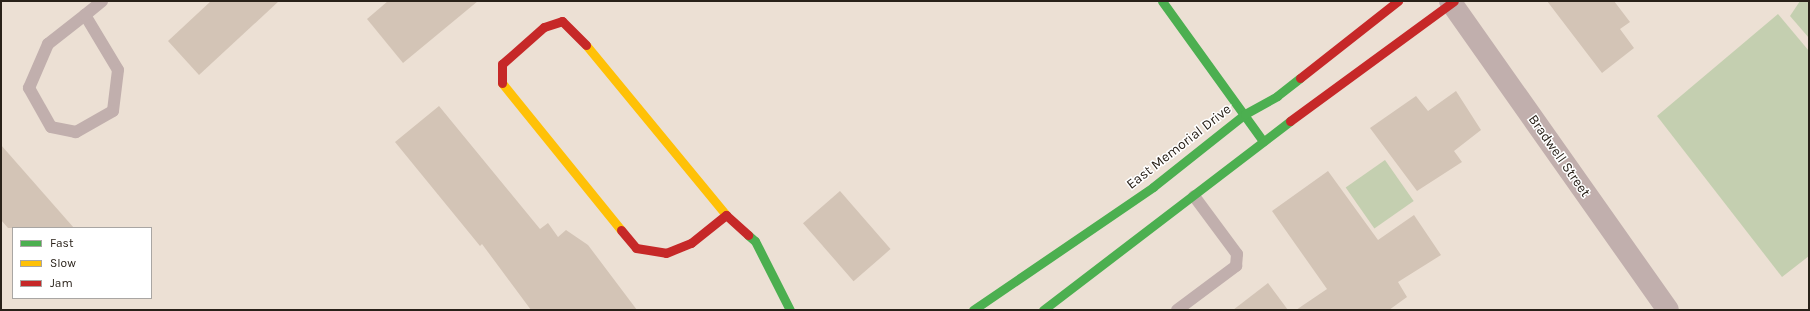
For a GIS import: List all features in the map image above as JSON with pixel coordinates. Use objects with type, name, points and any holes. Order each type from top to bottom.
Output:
[{"type":"main road","points":[[1162,1],[1263,140]]},
{"type":"main road","name":"East Memorial Drive","points":[[973,310],[1153,187],[1244,114],[1277,96],[1398,1]]},
{"type":"main road","points":[[1043,310],[1194,196],[1263,140],[1452,2]]},
{"type":"main road","points":[[726,215],[691,243],[666,253],[636,248],[500,82],[502,64],[544,27],[562,22],[576,33],[726,215],[755,241],[794,308]]},
{"type":"street","name":"Bradwell Street","points":[[1452,2],[1668,310]]},
{"type":"lane","points":[[85,15],[118,70],[113,111],[76,132],[50,127],[29,88],[48,44],[102,1]]},
{"type":"lane","points":[[1177,310],[1236,266],[1237,254],[1194,196]]},
{"type":"green space","points":[[1800,1],[1809,1],[1809,38],[1790,16]]},
{"type":"green space","points":[[1778,14],[1809,51],[1809,256],[1782,277],[1657,116]]},
{"type":"green space","points":[[1385,160],[1414,201],[1374,228],[1346,188]]},
{"type":"building","points":[[211,1],[279,1],[199,75],[168,41]]},
{"type":"building","points":[[388,1],[478,1],[403,63],[367,19]]},
{"type":"building","points":[[1547,1],[1614,1],[1630,22],[1620,29],[1634,48],[1602,73]]},
{"type":"building","points":[[1456,91],[1481,130],[1454,151],[1462,162],[1417,191],[1370,128],[1416,96],[1428,111]]},
{"type":"building","points":[[439,106],[540,229],[548,223],[558,237],[566,230],[588,245],[637,310],[531,310],[482,244],[480,246],[395,142]]},
{"type":"building","points":[[1,145],[73,227],[8,228],[1,220]]},
{"type":"building","points":[[1328,171],[1378,240],[1414,215],[1441,255],[1398,282],[1407,297],[1389,310],[1296,310],[1327,289],[1272,211]]},
{"type":"building","points":[[840,191],[891,249],[854,281],[803,223]]},
{"type":"building","points":[[1268,283],[1288,310],[1233,310]]},
{"type":"traffic: fast","points":[[1162,1],[1263,141]]},
{"type":"traffic: fast","points":[[973,310],[1153,187],[1245,114],[1277,96],[1300,78]]},
{"type":"traffic: fast","points":[[1043,310],[1290,121]]},
{"type":"traffic: fast","points":[[748,235],[755,241],[790,310]]},
{"type":"traffic: slow","points":[[586,45],[726,215]]},
{"type":"traffic: slow","points":[[502,83],[621,230]]},
{"type":"traffic: jam","points":[[1300,78],[1398,1]]},
{"type":"traffic: jam","points":[[1290,121],[1454,1]]},
{"type":"traffic: jam","points":[[502,83],[502,64],[544,27],[562,21],[586,45]]},
{"type":"traffic: jam","points":[[621,230],[636,248],[666,253],[691,243],[726,215],[748,235]]}]
